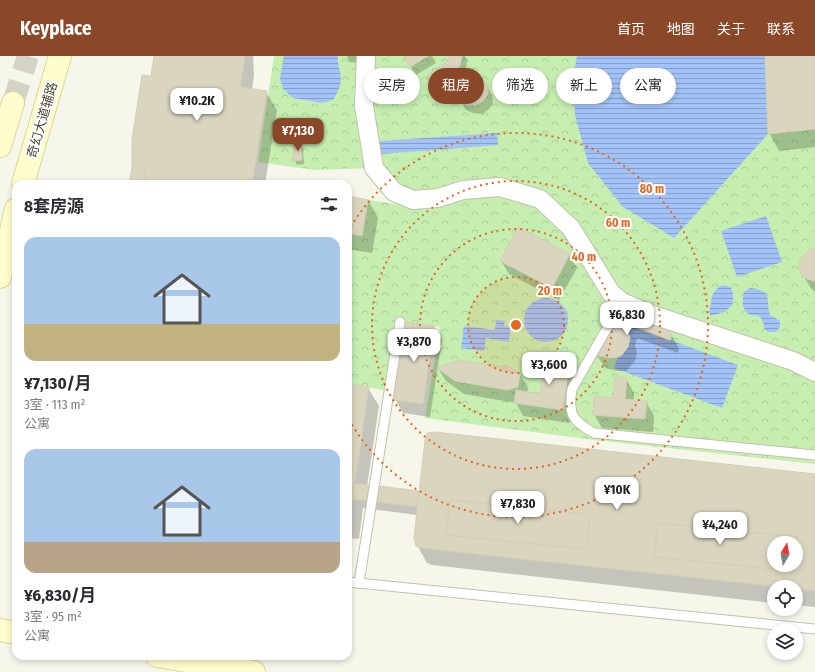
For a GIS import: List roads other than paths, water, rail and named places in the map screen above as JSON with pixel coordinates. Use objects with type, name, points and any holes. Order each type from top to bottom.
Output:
[{"type":"street","name":"奇幻大道辅路","points":[[24,180],[60,56]]},
{"type":"street","points":[[366,56],[364,106],[374,168],[394,192],[413,200],[438,198],[463,190],[500,187],[540,200],[571,228],[611,293],[622,302],[653,315],[793,361],[815,372]]},
{"type":"street","points":[[0,146],[13,103]]},
{"type":"street","points":[[0,277],[12,225]]},
{"type":"street","points":[[0,630],[12,632]]},
{"type":"street","points":[[190,660],[232,665],[254,672]]},
{"type":"lane","points":[[622,302],[572,389],[570,404],[573,415],[580,425],[594,433],[815,455]]},
{"type":"lane","points":[[359,583],[400,322]]},
{"type":"lane","points":[[352,582],[815,629]]},
{"type":"water","points":[[284,56],[338,56],[341,79],[333,100],[322,103],[293,98],[283,89],[280,78]]},
{"type":"water","points":[[577,56],[765,56],[768,134],[674,238],[623,207],[588,163],[575,115],[574,104],[612,104],[612,68],[575,68]]},
{"type":"water","points":[[497,133],[498,145],[381,154],[380,141]]},
{"type":"water","points":[[766,216],[782,262],[737,277],[721,231]]},
{"type":"water","points":[[722,285],[731,287],[733,294],[732,304],[727,310],[711,316],[709,312],[713,294]]},
{"type":"water","points":[[750,288],[758,289],[766,293],[770,315],[780,321],[780,327],[776,332],[765,330],[763,321],[760,317],[751,315],[745,311],[743,305],[743,295],[744,292]]},
{"type":"water","points":[[542,298],[550,298],[562,304],[568,316],[568,324],[562,336],[550,342],[542,342],[530,336],[524,324],[524,316],[530,304]]},
{"type":"water","points":[[496,320],[505,321],[504,326],[511,327],[509,342],[486,338],[484,351],[461,348],[464,326],[495,330]]},
{"type":"water","points":[[630,325],[738,365],[722,408],[614,368]]},
{"type":"tunnel","points":[[13,103],[28,56]]}]
